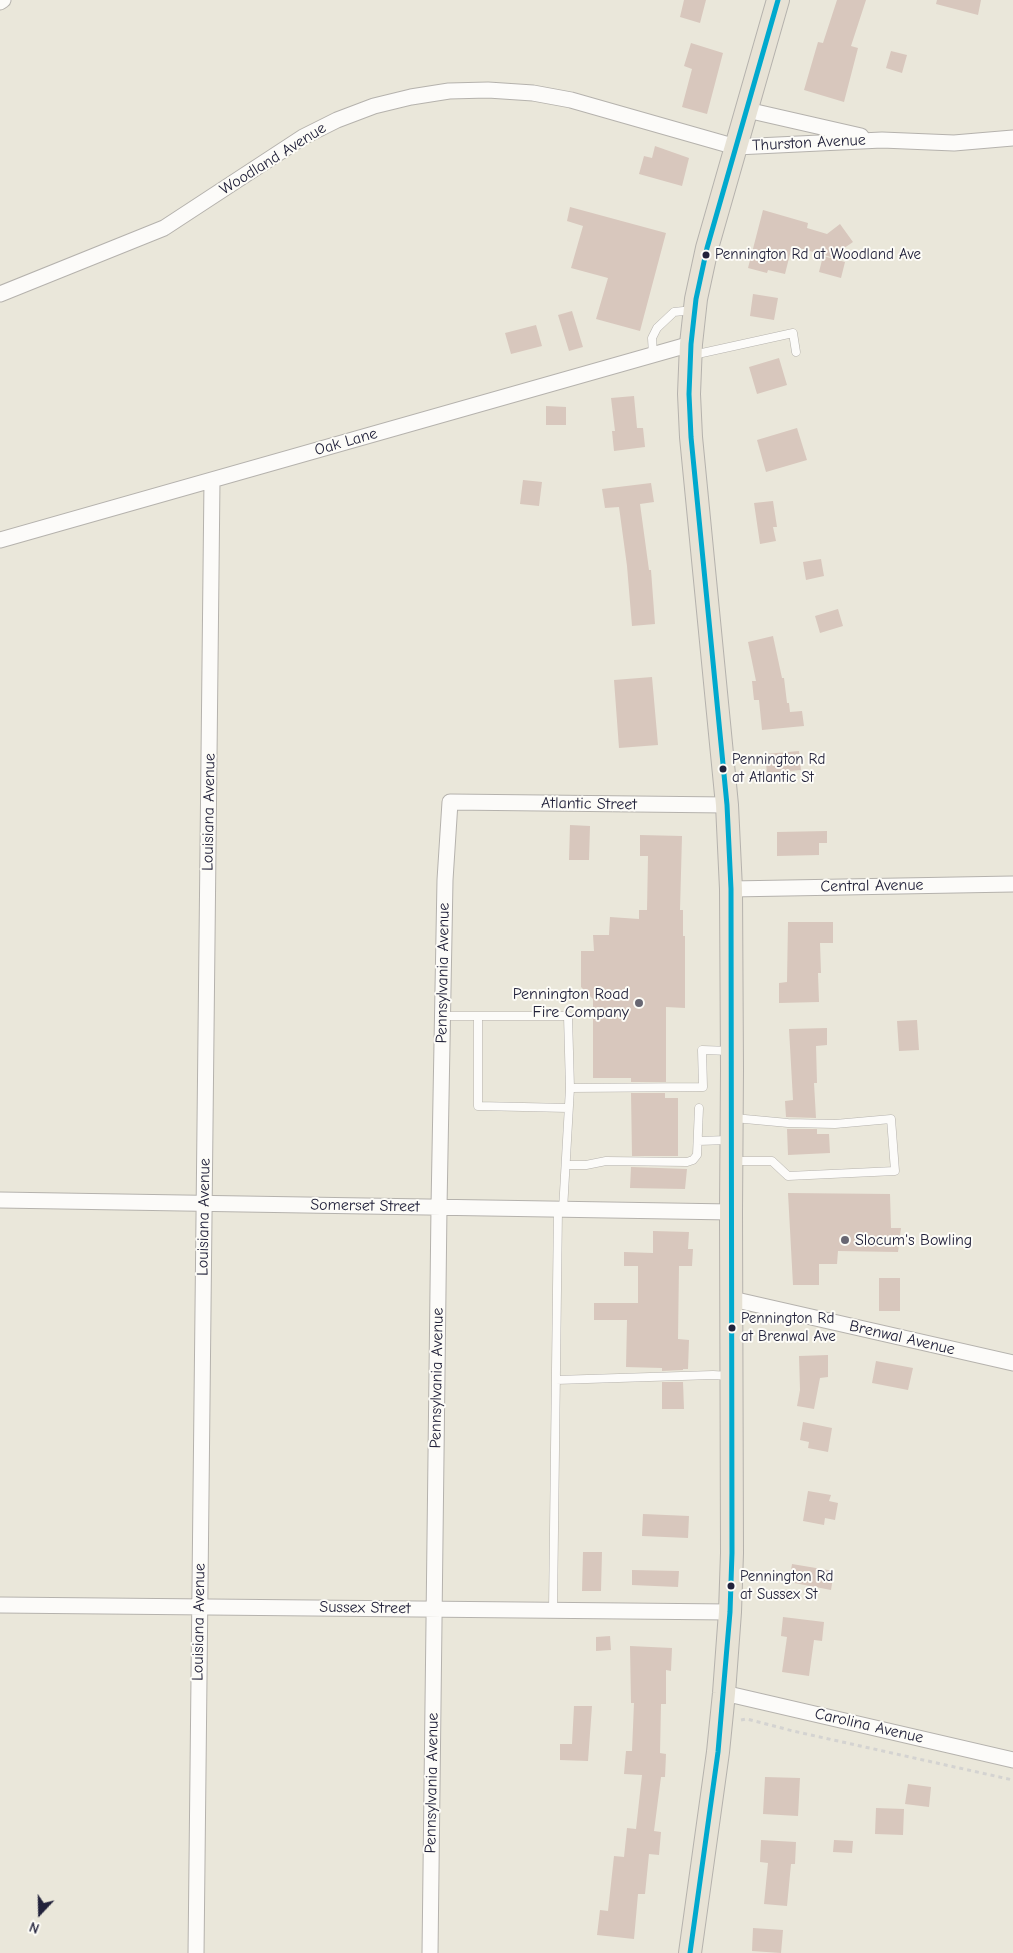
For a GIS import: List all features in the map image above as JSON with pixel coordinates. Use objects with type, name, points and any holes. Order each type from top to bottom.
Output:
[{"type":"main road","points":[[690,1953],[724,1693],[730,1612],[732,1051],[731,889],[727,805],[690,436],[689,394],[695,310],[707,248],[778,0]]},
{"type":"street","name":"Woodland Avenue","points":[[0,294],[164,228],[303,137],[356,113],[411,97],[450,91],[488,90],[533,93],[571,100],[736,147]]},
{"type":"street","name":"Thurston Avenue","points":[[747,110],[882,140]]},
{"type":"street","name":"Thurston Avenue","points":[[736,147],[882,140],[954,143],[1013,138]]},
{"type":"street","name":"Oak Lane","points":[[0,540],[653,355],[691,350]]},
{"type":"street","name":"Louisiana Avenue","points":[[196,1953],[212,480]]},
{"type":"street","name":"Atlantic Street","points":[[450,802],[727,805]]},
{"type":"street","name":"Pennsylvania Avenue","points":[[430,1953],[442,1016],[445,880],[450,802]]},
{"type":"street","name":"Central Avenue","points":[[731,889],[1013,884]]},
{"type":"street","name":"Somerset Street","points":[[0,1200],[731,1212]]},
{"type":"street","name":"Brenwal Avenue","points":[[732,1299],[1013,1363]]},
{"type":"street","name":"Sussex Street","points":[[0,1604],[730,1612]]},
{"type":"street","name":"Carolina Avenue","points":[[724,1693],[1013,1760]]},
{"type":"lane","points":[[653,355],[652,338],[657,328],[674,312],[695,310]]},
{"type":"lane","points":[[691,350],[793,333],[796,352]]},
{"type":"lane","points":[[442,1016],[568,1016],[570,1088],[566,1165],[561,1209],[556,1380],[553,1610]]},
{"type":"lane","points":[[478,1016],[478,1106],[568,1108]]},
{"type":"lane","points":[[570,1088],[703,1087],[702,1050],[732,1051]]},
{"type":"lane","points":[[566,1165],[586,1165],[606,1161],[687,1162],[693,1160],[697,1155],[699,1108]]},
{"type":"lane","points":[[698,1141],[772,1161],[788,1176],[895,1171],[891,1119],[836,1124],[788,1123],[732,1118]]},
{"type":"lane","points":[[556,1380],[732,1376]]},
{"type":"path","points":[[741,1720],[747,1719],[1013,1780]]},
{"type":"building","points":[[684,0],[706,0],[700,23],[680,17]]},
{"type":"building","points":[[837,0],[866,0],[851,46],[858,48],[844,102],[804,90],[818,42],[823,43]]},
{"type":"building","points":[[937,0],[981,0],[978,15],[936,4]]},
{"type":"building","points":[[691,43],[723,53],[707,114],[682,107],[692,69],[684,66]]},
{"type":"building","points":[[891,51],[907,55],[902,73],[886,68]]},
{"type":"building","points":[[655,146],[689,158],[682,186],[639,174],[644,156],[652,158]]},
{"type":"building","points":[[570,207],[666,233],[640,331],[596,319],[608,278],[571,268],[583,226],[567,221]]},
{"type":"building","points":[[763,210],[808,223],[807,228],[827,234],[840,224],[853,242],[831,257],[792,246],[785,274],[768,270],[767,273],[748,268]]},
{"type":"building","points":[[823,256],[845,262],[841,278],[819,272]]},
{"type":"building","points":[[753,294],[778,298],[774,320],[750,316]]},
{"type":"building","points":[[572,311],[583,347],[569,351],[558,315]]},
{"type":"building","points":[[536,325],[542,346],[511,354],[505,333]]},
{"type":"building","points":[[779,358],[787,385],[757,394],[749,367]]},
{"type":"building","points":[[634,396],[637,428],[643,428],[645,447],[614,451],[612,431],[615,431],[611,398]]},
{"type":"building","points":[[546,406],[566,407],[566,425],[546,425]]},
{"type":"building","points":[[797,428],[807,460],[766,472],[757,440]]},
{"type":"building","points":[[523,480],[542,482],[539,506],[520,504]]},
{"type":"building","points":[[651,483],[654,502],[640,504],[649,570],[651,570],[655,624],[632,626],[627,566],[619,507],[605,508],[602,489]]},
{"type":"building","points":[[773,501],[777,527],[773,527],[776,541],[760,544],[754,503]]},
{"type":"building","points":[[821,559],[824,576],[806,580],[803,562]]},
{"type":"building","points":[[838,609],[843,626],[820,633],[815,616]]},
{"type":"building","points":[[773,636],[782,678],[784,678],[790,712],[802,711],[804,726],[762,730],[759,700],[754,700],[752,681],[756,681],[748,642]]},
{"type":"building","points":[[652,677],[658,745],[619,748],[614,680]]},
{"type":"building","points":[[799,751],[801,770],[767,773],[765,754]]},
{"type":"building","points":[[570,825],[590,826],[589,860],[569,860]]},
{"type":"building","points":[[827,831],[827,843],[819,843],[819,855],[777,856],[777,832]]},
{"type":"building","name":"Pennington Road Fire Company","points":[[640,835],[682,836],[680,910],[683,910],[683,936],[685,936],[685,1008],[666,1007],[666,1082],[631,1082],[631,1078],[593,1078],[593,999],[581,987],[581,951],[594,951],[593,935],[609,935],[610,917],[639,919],[639,910],[647,910],[648,856],[640,856]]},
{"type":"building","points":[[788,922],[833,922],[833,943],[820,943],[821,973],[818,973],[819,1002],[779,1003],[779,983],[787,982]]},
{"type":"building","points":[[917,1020],[919,1050],[899,1051],[897,1021]]},
{"type":"building","points":[[827,1028],[827,1045],[816,1046],[817,1083],[814,1083],[816,1118],[786,1117],[785,1101],[793,1100],[789,1029]]},
{"type":"building","points":[[631,1093],[665,1093],[665,1098],[678,1098],[678,1156],[632,1156]]},
{"type":"building","points":[[787,1129],[817,1129],[817,1134],[829,1134],[830,1153],[788,1155]]},
{"type":"building","points":[[631,1167],[687,1169],[685,1189],[630,1188]]},
{"type":"building","name":"Slocum's Bowling","points":[[788,1193],[890,1194],[891,1228],[901,1228],[898,1252],[838,1251],[837,1264],[819,1264],[819,1285],[793,1285]]},
{"type":"building","points":[[653,1231],[689,1232],[688,1249],[693,1249],[692,1266],[679,1266],[678,1339],[689,1340],[688,1369],[662,1371],[662,1368],[626,1367],[627,1320],[594,1320],[594,1303],[638,1303],[638,1266],[624,1266],[624,1252],[653,1253]]},
{"type":"building","points":[[879,1278],[900,1278],[900,1311],[879,1311]]},
{"type":"building","points":[[828,1355],[828,1377],[820,1378],[814,1409],[797,1406],[800,1390],[799,1356]]},
{"type":"building","points":[[876,1361],[913,1368],[908,1390],[872,1383]]},
{"type":"building","points":[[662,1382],[683,1382],[684,1409],[662,1409]]},
{"type":"building","points":[[803,1422],[832,1428],[828,1452],[808,1448],[809,1442],[800,1440]]},
{"type":"building","points":[[808,1491],[831,1495],[829,1501],[838,1503],[835,1520],[825,1518],[824,1525],[803,1521]]},
{"type":"building","points":[[643,1514],[689,1516],[688,1538],[642,1536]]},
{"type":"building","points":[[583,1552],[602,1552],[601,1591],[582,1591]]},
{"type":"building","points":[[792,1564],[834,1571],[831,1590],[789,1582]]},
{"type":"building","points":[[632,1570],[679,1571],[678,1587],[632,1585]]},
{"type":"building","points":[[783,1617],[824,1622],[822,1641],[814,1640],[809,1676],[782,1672],[787,1637],[781,1636]]},
{"type":"building","points":[[610,1636],[611,1650],[596,1651],[596,1637]]},
{"type":"building","points":[[630,1646],[672,1648],[671,1671],[666,1670],[666,1704],[661,1704],[660,1753],[666,1754],[665,1777],[661,1777],[654,1831],[661,1832],[659,1855],[649,1854],[645,1894],[638,1894],[634,1939],[597,1935],[600,1910],[608,1911],[614,1856],[624,1857],[627,1828],[636,1829],[642,1775],[624,1774],[626,1751],[632,1751],[634,1703],[631,1703]]},
{"type":"building","points":[[574,1706],[592,1706],[588,1761],[560,1760],[560,1744],[572,1744]]},
{"type":"building","points":[[765,1777],[800,1778],[798,1816],[763,1814]]},
{"type":"building","points":[[908,1784],[931,1787],[929,1807],[905,1804]]},
{"type":"building","points":[[876,1808],[904,1809],[903,1835],[875,1834]]},
{"type":"building","points":[[761,1840],[796,1842],[795,1864],[791,1864],[787,1906],[764,1904],[768,1863],[760,1862]]},
{"type":"building","points":[[834,1840],[853,1841],[852,1853],[833,1852]]},
{"type":"building","points":[[753,1928],[783,1930],[781,1953],[752,1951]]},
{"type":"transit line","points":[[690,1953],[718,1752],[730,1612],[732,1553],[731,889],[727,805],[691,437],[689,394],[691,344],[696,299],[707,248],[778,0]]},
{"type":"place","name":"Pennington Rd at Woodland Ave","points":[[706,255]]},
{"type":"place","name":"Pennington Rd at Atlantic St","points":[[723,769]]},
{"type":"place","name":"Pennington Road Fire Company","points":[[639,1003]]},
{"type":"place","name":"Slocum's Bowling","points":[[845,1240]]},
{"type":"place","name":"Pennington Rd at Brenwal Ave","points":[[732,1328]]},
{"type":"place","name":"Pennington Rd at Sussex St","points":[[731,1586]]}]
